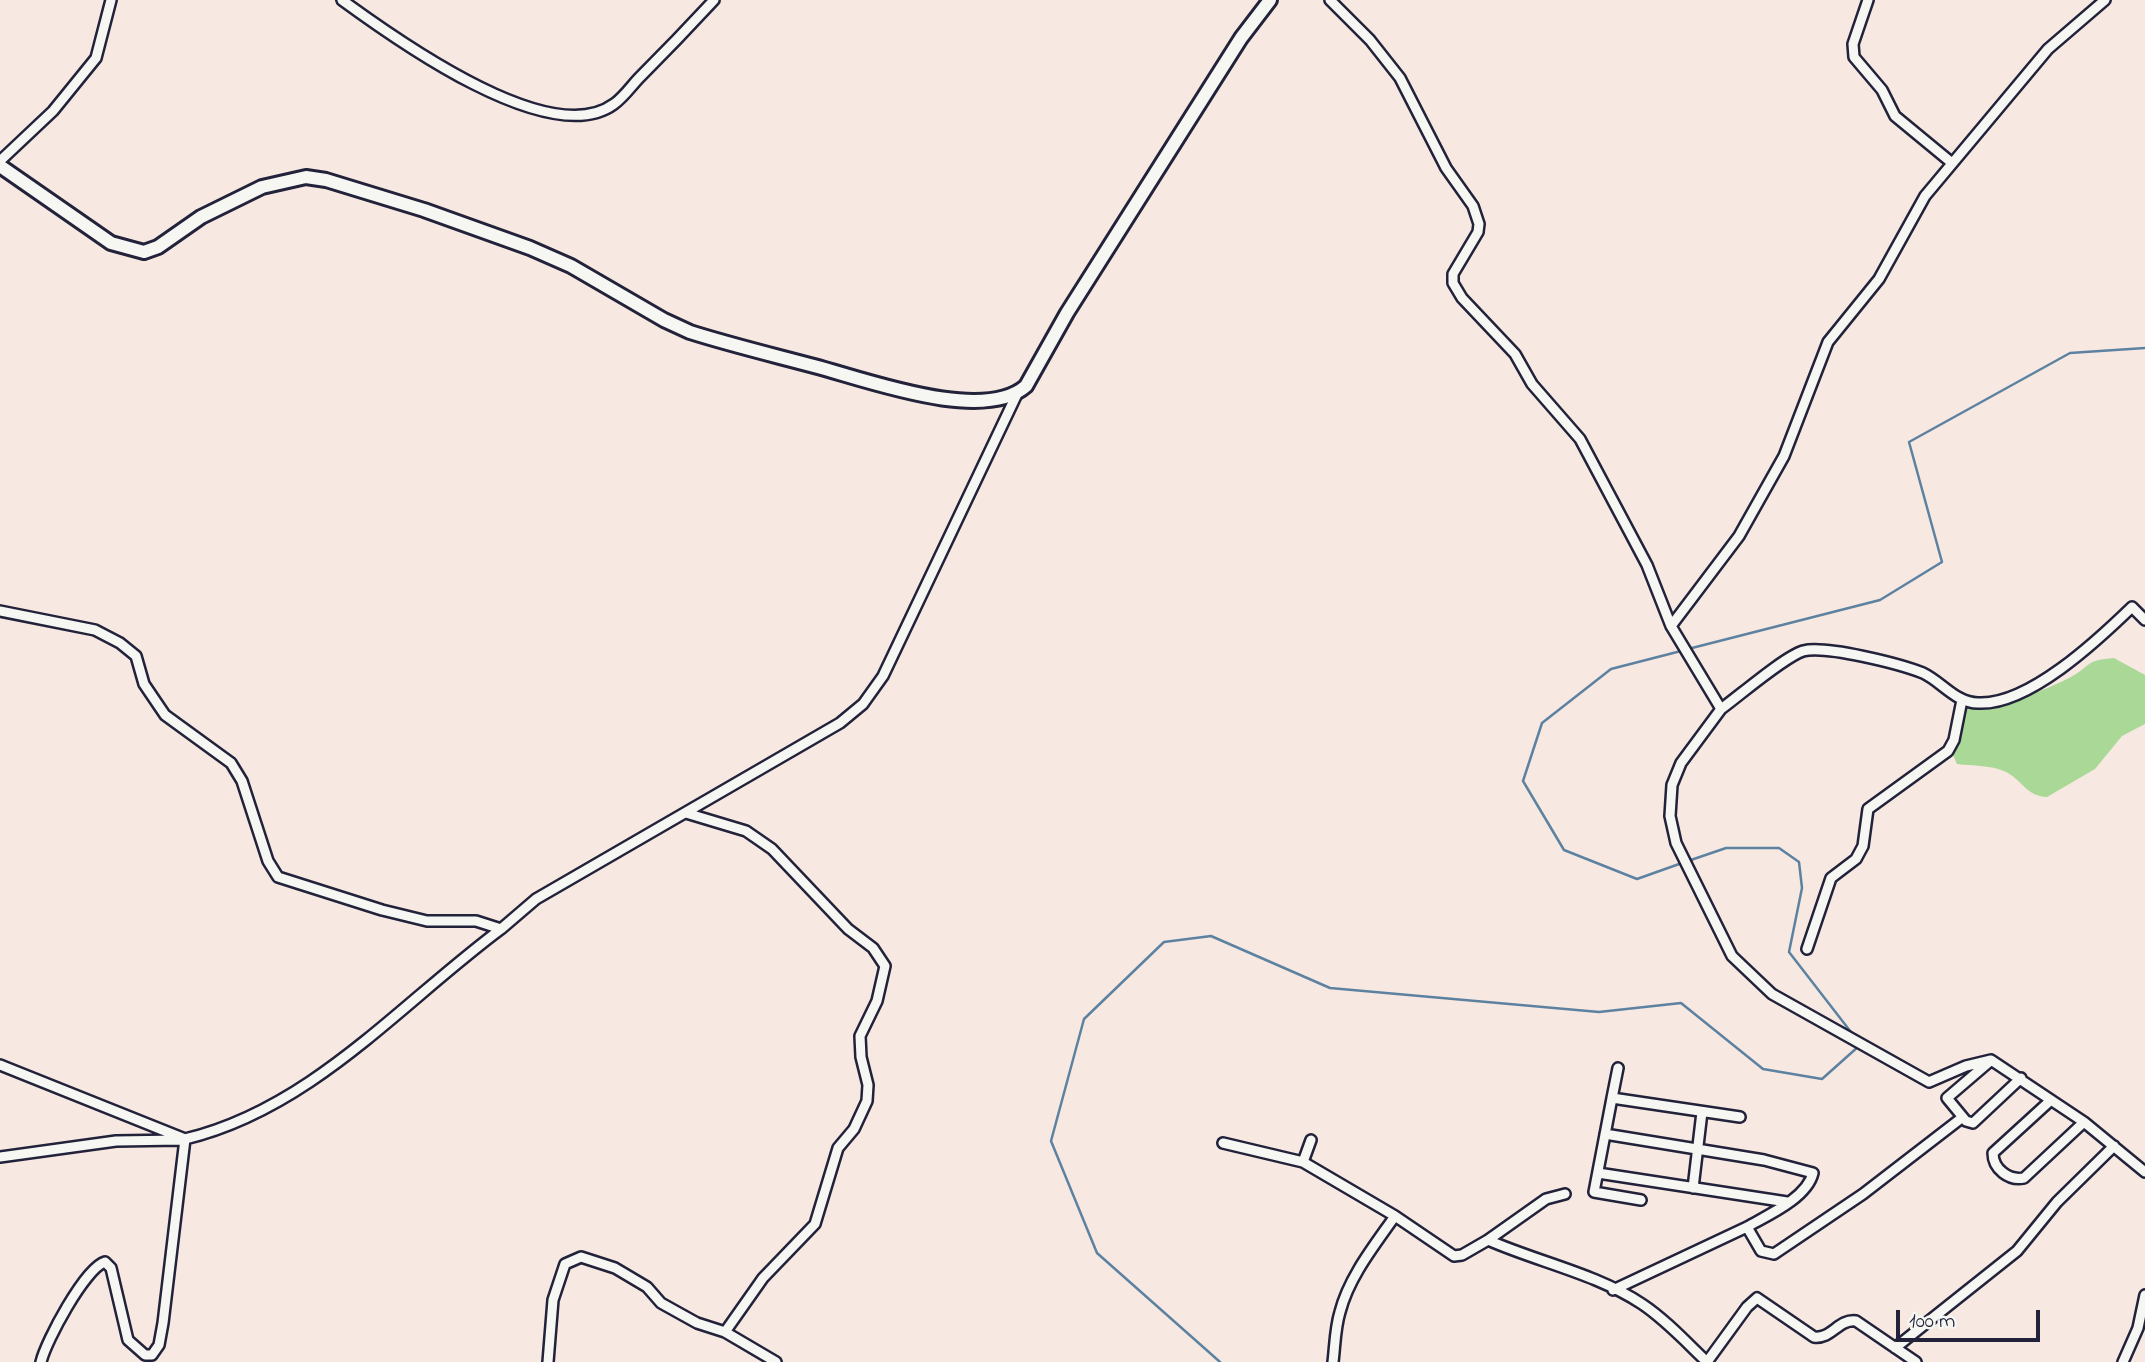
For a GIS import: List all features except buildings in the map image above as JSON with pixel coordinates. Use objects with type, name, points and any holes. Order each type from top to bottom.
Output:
[{"type":"street","points":[[111,0],[96,58],[53,111],[0,163],[111,243],[145,252],[158,247],[201,217],[262,187],[306,177],[326,180],[425,210],[530,248],[571,265],[664,320],[730,345],[883,386],[936,396],[982,400],[1017,394]]},
{"type":"street","points":[[342,0],[404,45],[476,85],[548,113],[573,114],[604,109],[614,104],[714,0]]},
{"type":"street","points":[[0,1157],[116,1142],[185,1139],[222,1130],[286,1098],[346,1056],[536,899],[816,738],[863,704],[883,676],[1017,394],[1026,386],[1067,313],[1234,50],[1270,0]]},
{"type":"street","points":[[1330,0],[1370,40],[1400,78],[1446,168],[1478,217],[1476,238],[1453,274],[1456,290],[1515,354],[1532,384],[1580,439],[1647,565],[1671,626],[1721,709]]},
{"type":"street","points":[[1868,0],[1853,44],[1854,57],[1882,90],[1895,116],[1952,163]]},
{"type":"street","points":[[1671,626],[1739,536],[1784,456],[1829,342],[1879,279],[1925,196],[2048,48],[2105,0]]},
{"type":"street","points":[[2145,620],[2132,607],[2082,655],[2017,694],[1979,704],[1962,700],[1932,678],[1905,667],[1834,652],[1805,650],[1721,709],[1681,764],[1672,785],[1670,816],[1676,843],[1732,956],[1772,994],[1929,1082],[1966,1066],[1991,1060],[2084,1122],[2145,1172]]},
{"type":"street","points":[[0,611],[95,630],[120,643],[135,656],[144,684],[165,715],[231,763],[242,781],[268,861],[278,877],[382,910],[427,921],[476,921],[501,929]]},
{"type":"street","points":[[1807,948],[1831,878],[1856,859],[1863,846],[1868,809],[1948,751],[1954,740],[1962,700]]},
{"type":"street","points":[[686,813],[746,831],[772,849],[848,929],[873,948],[885,966],[877,1001],[860,1036],[861,1057],[868,1085],[867,1101],[854,1129],[838,1148],[815,1224],[763,1278],[725,1332]]},
{"type":"street","points":[[1991,1060],[1947,1098],[1966,1121],[1973,1123],[2021,1078]]},
{"type":"street","points":[[0,1065],[185,1139]]},
{"type":"street","points":[[1618,1068],[1594,1192],[1642,1200]]},
{"type":"street","points":[[1612,1098],[1740,1117]]},
{"type":"street","points":[[2051,1100],[1993,1153],[1993,1160],[2005,1175],[2015,1179],[2024,1178],[2084,1122]]},
{"type":"street","points":[[1692,1188],[1702,1112]]},
{"type":"street","points":[[1747,1227],[1761,1251],[1774,1254],[1873,1187],[1959,1120]]},
{"type":"street","points":[[1605,1134],[1784,1164],[1813,1173],[1810,1183],[1787,1202],[1747,1227],[1613,1290]]},
{"type":"street","points":[[41,1362],[84,1280],[95,1266],[105,1262],[111,1268],[128,1340],[152,1358],[159,1345],[163,1323],[185,1139]]},
{"type":"street","points":[[1303,1163],[1311,1140]]},
{"type":"street","points":[[1223,1143],[1303,1163],[1395,1216],[1454,1256],[1462,1255],[1488,1240],[1546,1199],[1566,1194]]},
{"type":"street","points":[[1895,1348],[2017,1251],[2057,1202],[2114,1146]]},
{"type":"street","points":[[1598,1173],[1787,1202]]},
{"type":"street","points":[[1333,1362],[1339,1313],[1346,1296],[1366,1259],[1395,1216]]},
{"type":"street","points":[[1488,1240],[1613,1290],[1651,1311],[1707,1362],[1747,1307],[1758,1298],[1814,1337],[1825,1336],[1842,1323],[1852,1320],[1916,1362]]},
{"type":"street","points":[[548,1362],[555,1291],[565,1264],[581,1257],[615,1268],[647,1287],[661,1303],[697,1323],[725,1332],[776,1362]]},
{"type":"street","points":[[2123,1362],[2141,1330],[2145,1295]]},
{"type":"green space","points":[[2114,658],[2145,675],[2145,724],[2122,736],[2095,769],[2047,797],[2034,794],[2001,770],[1957,764],[1953,755],[1966,706],[1991,705],[2019,698],[2071,677],[2093,662]]},
{"type":"waterway","points":[[1688,649],[1880,600],[1942,562],[1909,442],[2070,353],[2145,348]]},
{"type":"waterway","points":[[1681,651],[1611,669],[1542,723],[1523,781],[1564,850],[1637,879],[1682,863]]},
{"type":"waterway","points":[[1688,861],[1726,848],[1779,848],[1799,862],[1802,888],[1789,952],[1854,1036]]},
{"type":"waterway","points":[[1220,1362],[1097,1253],[1051,1141],[1084,1019],[1164,942],[1211,936],[1330,988],[1599,1012],[1681,1003],[1763,1069],[1822,1079],[1859,1046]]}]
